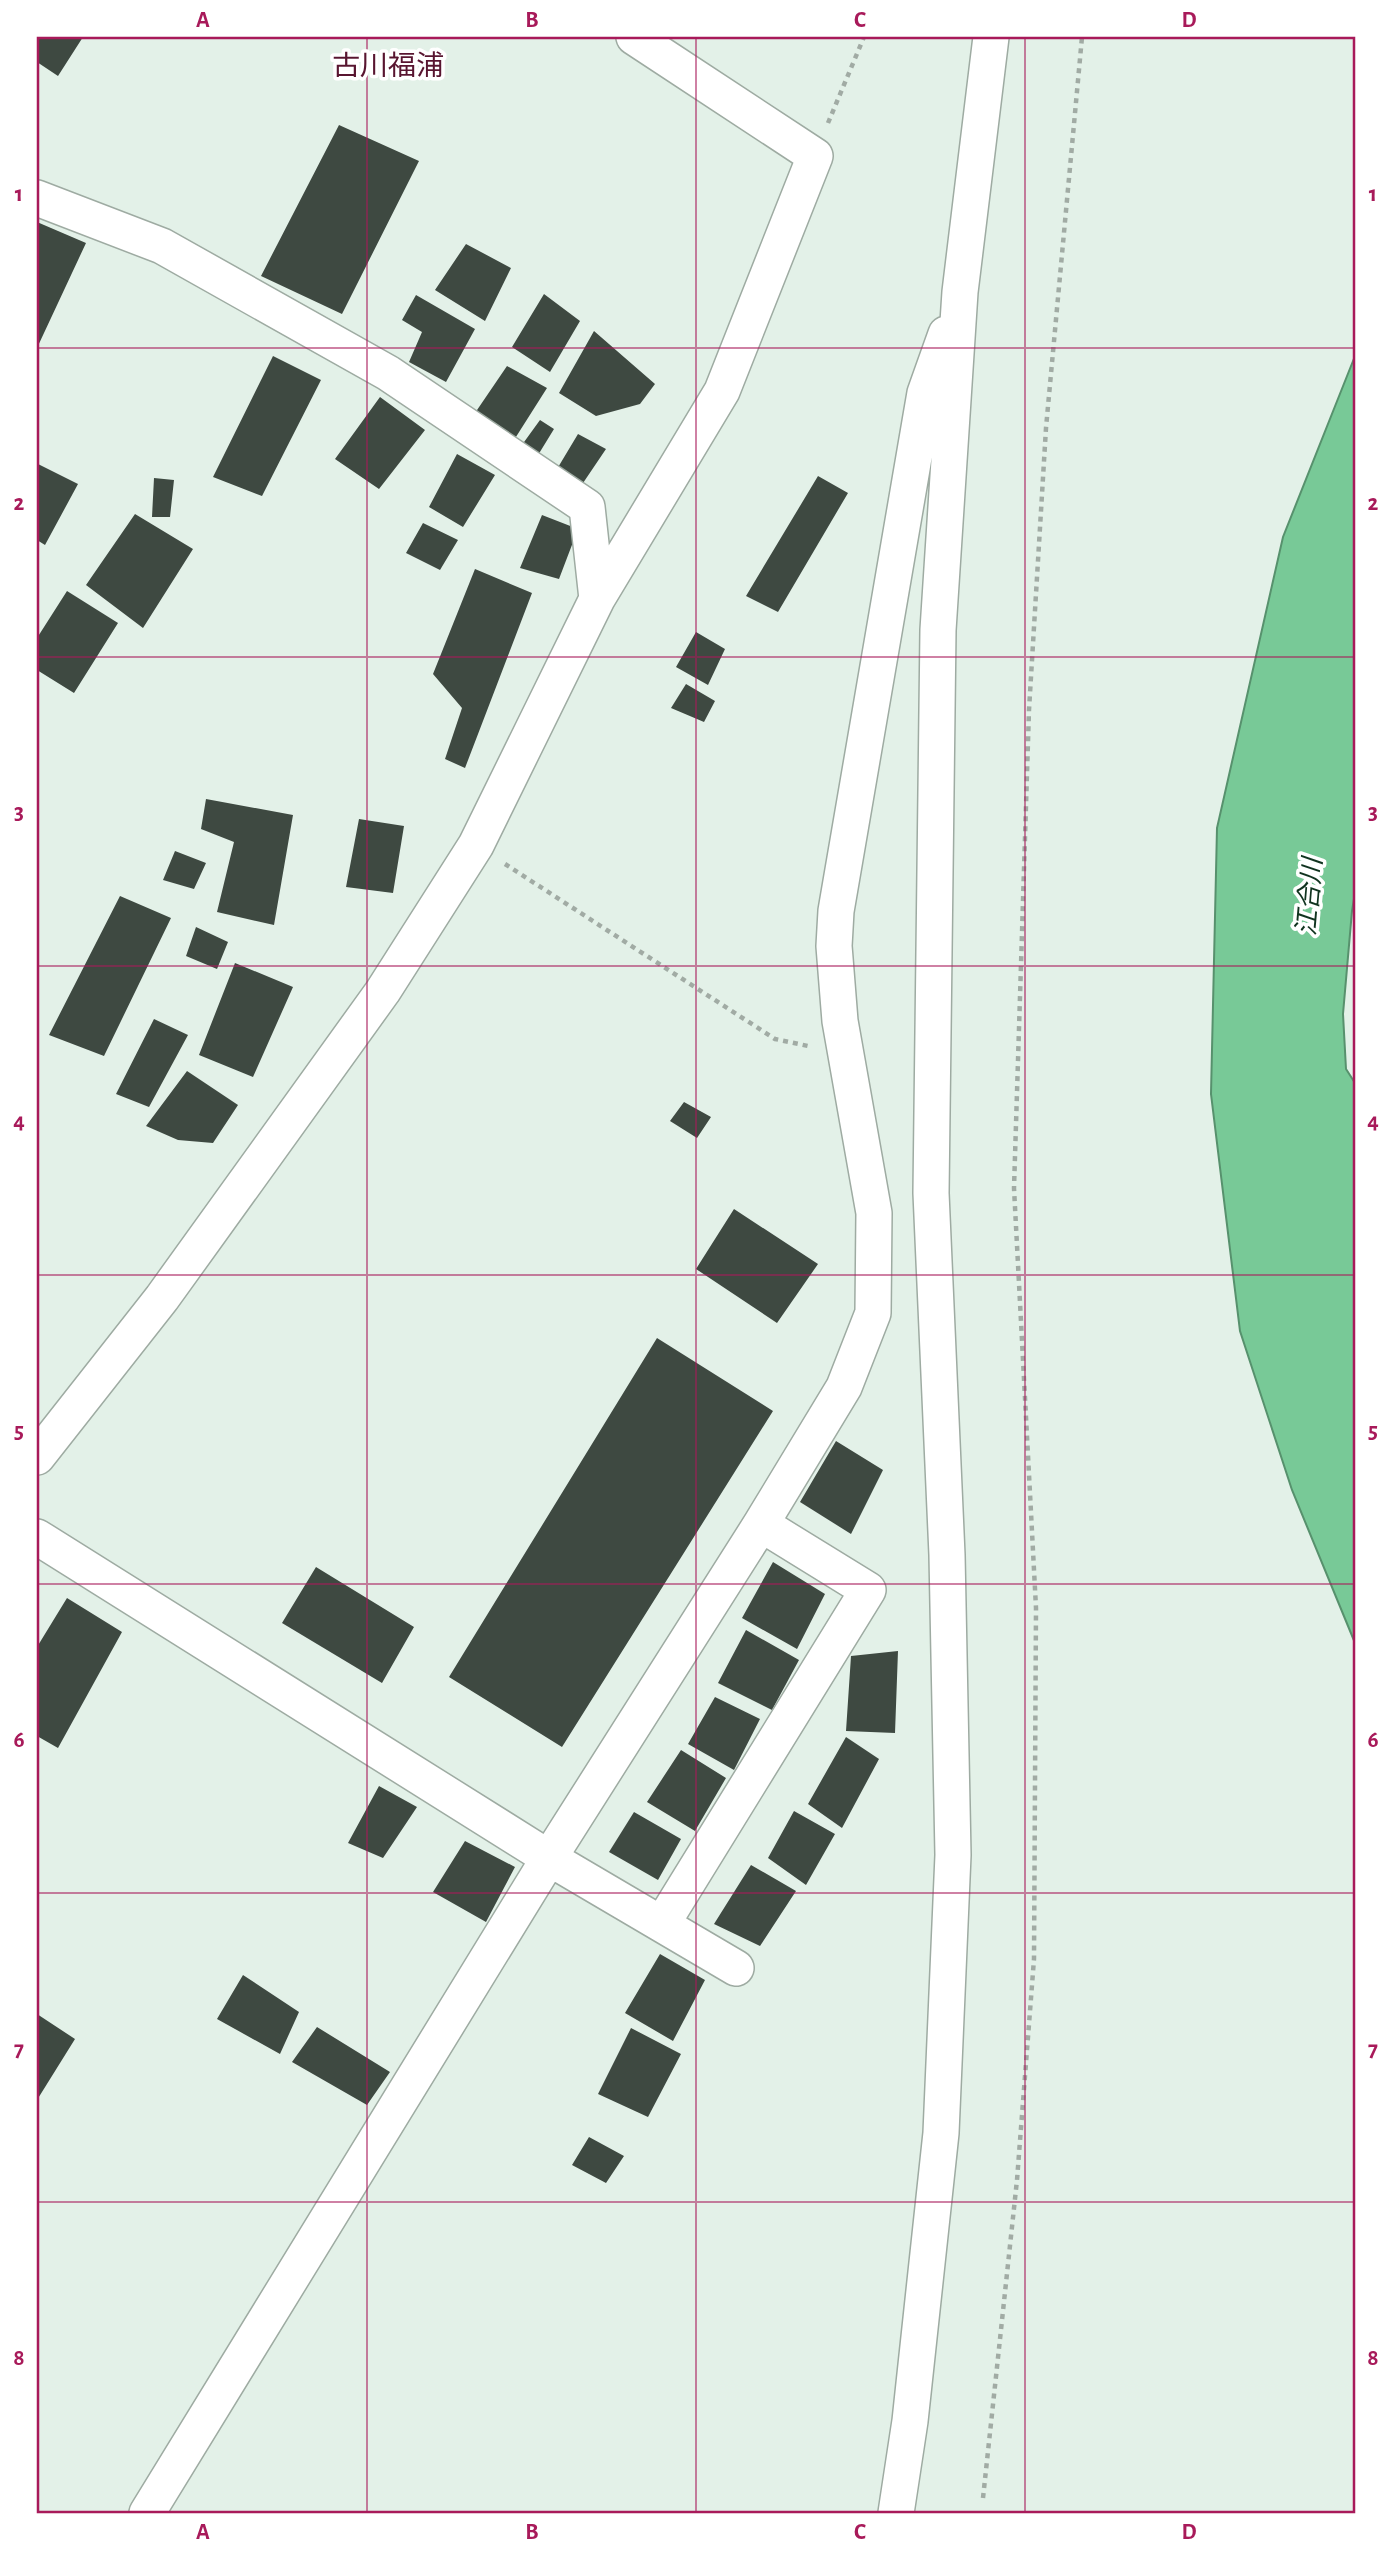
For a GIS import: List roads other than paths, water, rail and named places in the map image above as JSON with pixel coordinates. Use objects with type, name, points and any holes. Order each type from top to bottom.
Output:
[{"type":"street","points":[[37,1457],[162,1298],[368,1013],[476,845],[597,599],[722,391],[815,156],[634,37]]},
{"type":"street","points":[[896,2513],[910,2421],[941,2133],[953,1855],[947,1555],[931,1193],[938,630],[960,292],[991,37]]},
{"type":"street","points":[[37,198],[162,246],[186,259],[388,373],[587,507],[597,599]]},
{"type":"street","points":[[147,2513],[549,1858],[761,1524],[844,1387],[873,1313],[874,1213],[840,1021],[834,946],[836,911],[925,393],[960,292]]},
{"type":"street","points":[[662,1924],[868,1590],[761,1524]]},
{"type":"street","points":[[37,1537],[549,1858],[736,1968]]},
{"type":"water","name":"江合川","points":[[1355,356],[1355,893],[1343,1014],[1346,1069],[1355,1083],[1355,1643],[1292,1490],[1240,1331],[1211,1094],[1217,828],[1283,537]]},
{"type":"district","name":"古川福浦","points":[[388,67]]}]
